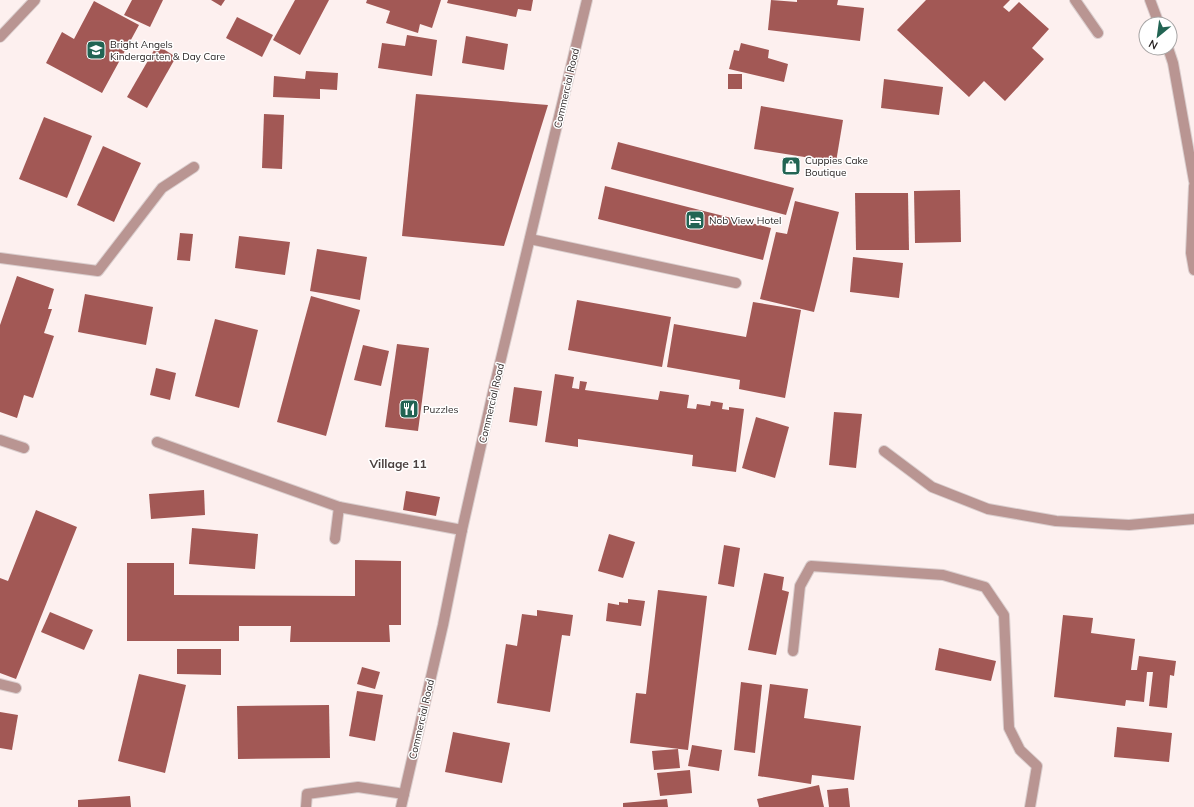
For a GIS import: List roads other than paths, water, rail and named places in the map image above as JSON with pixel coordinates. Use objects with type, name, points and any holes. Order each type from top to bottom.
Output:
[{"type":"street","points":[[0,37],[35,0]]},
{"type":"street","name":"Commercial Road","points":[[401,807],[443,625],[462,530],[493,392],[587,0]]},
{"type":"street","points":[[1075,0],[1098,33]]},
{"type":"street","points":[[1150,0],[1156,16]]},
{"type":"street","points":[[1171,56],[1194,181]]},
{"type":"street","points":[[0,258],[98,271],[162,188],[194,167]]},
{"type":"street","points":[[1194,186],[1194,270]]},
{"type":"street","points":[[530,240],[736,283]]},
{"type":"street","points":[[0,440],[24,448]]},
{"type":"street","points":[[157,442],[339,508],[462,530]]},
{"type":"street","points":[[884,451],[932,487],[988,508],[1056,521],[1129,525],[1194,519]]},
{"type":"street","points":[[335,539],[339,508]]},
{"type":"street","points":[[793,651],[800,586],[811,566],[943,575],[985,587],[1004,615],[1008,728],[1020,750],[1037,766],[1030,807]]},
{"type":"street","points":[[0,684],[16,688]]},
{"type":"street","points":[[306,807],[307,794],[358,788],[404,794]]},
{"type":"place","name":"Bright Angels Kindergarten & Day Care","points":[[96,50]]},
{"type":"place","name":"Cuppies Cake Boutique","points":[[791,166]]},
{"type":"place","name":"Nob View Hotel","points":[[695,220]]},
{"type":"place","name":"Puzzles","points":[[409,409]]},
{"type":"district","name":"Village 11","points":[[398,464]]}]
